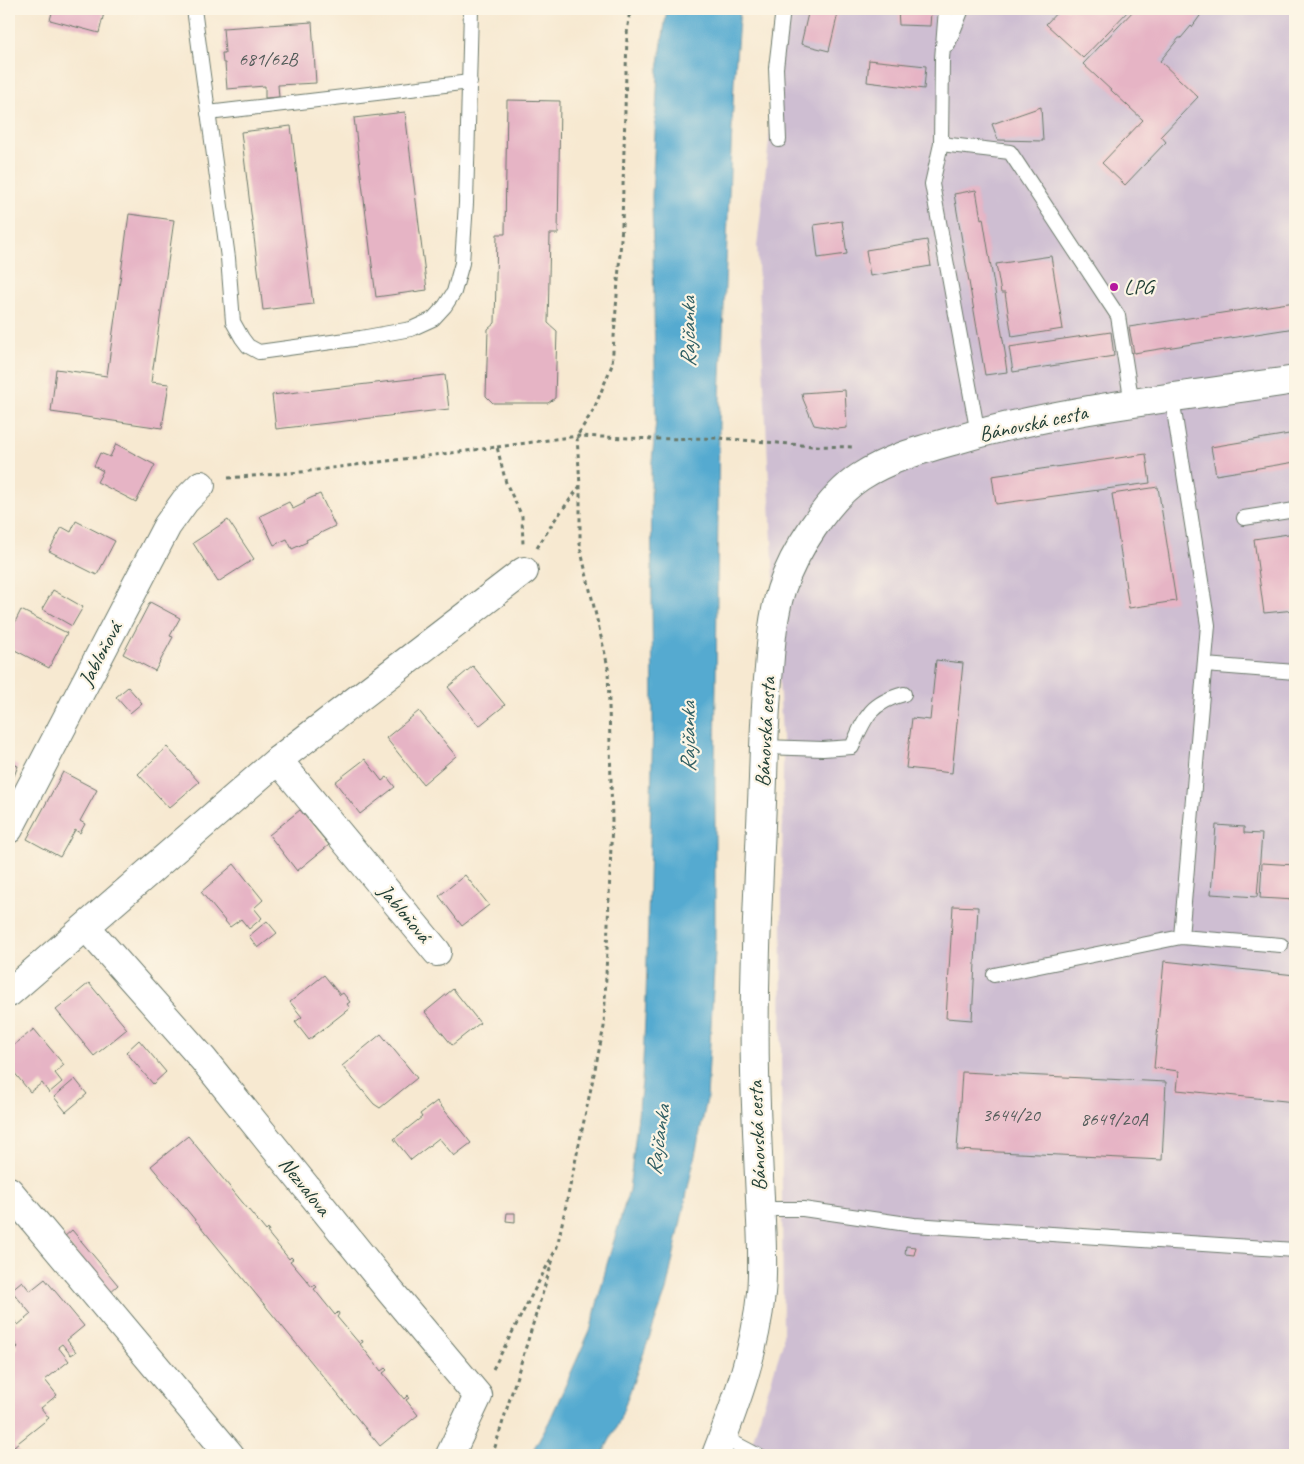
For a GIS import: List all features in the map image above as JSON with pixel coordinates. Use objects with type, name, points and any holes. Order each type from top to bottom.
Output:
[{"type":"street","name":"Bánovská cesta","points":[[720,1446],[751,1352],[757,1324],[762,1260],[754,1025],[764,747],[772,628],[782,589],[797,553],[813,528],[845,490],[859,478],[883,464],[927,448],[1042,418],[1295,380]]},
{"type":"street","name":"Jabloňová","points":[[9,829],[167,526],[201,485]]},
{"type":"street","points":[[9,993],[278,760],[524,570]]},
{"type":"street","name":"Jabloňová","points":[[278,760],[437,952]]},
{"type":"street","name":"Nezvalova","points":[[86,928],[203,1059],[390,1291],[478,1396]]},
{"type":"street","points":[[9,1191],[230,1455]]},
{"type":"street","points":[[450,1455],[478,1396]]},
{"type":"lane","points":[[194,9],[228,258],[233,322],[245,342],[259,352],[411,329],[433,319],[454,292],[462,263],[466,203],[471,9]]},
{"type":"lane","points":[[779,140],[776,68],[784,9]]},
{"type":"lane","points":[[946,9],[942,59],[941,144],[932,184],[978,434]]},
{"type":"lane","points":[[942,59],[962,9]]},
{"type":"lane","points":[[208,113],[470,82]]},
{"type":"lane","points":[[941,144],[1010,152],[1118,316],[1132,404]]},
{"type":"lane","points":[[1172,398],[1208,625],[1181,937]]},
{"type":"lane","points":[[1244,518],[1295,510]]},
{"type":"lane","points":[[1205,666],[1295,672]]},
{"type":"lane","points":[[764,747],[823,749],[852,747],[870,711],[889,698],[904,694]]},
{"type":"lane","points":[[994,975],[1181,937],[1282,946]]},
{"type":"lane","points":[[760,1209],[803,1209],[914,1225],[1295,1250]]},
{"type":"lane","points":[[720,1446],[757,1455]]},
{"type":"path","points":[[491,1455],[496,1447],[557,1247],[604,1027],[612,820],[608,667],[580,547],[580,486],[577,436],[594,409],[612,365],[622,226],[627,34],[630,9]]},
{"type":"path","points":[[201,485],[223,478],[301,472],[577,436],[654,439],[719,438],[813,446],[860,447]]},
{"type":"path","points":[[497,447],[506,483],[522,516],[524,570]]},
{"type":"path","points":[[524,570],[554,521],[580,486]]},
{"type":"path","points":[[478,1396],[557,1247]]},
{"type":"shaded area","points":[[784,9],[1295,9],[1295,1455],[748,1455],[783,1342],[781,1059],[783,758],[757,246]]},
{"type":"water","name":"Rajčanka","points":[[667,9],[740,9],[734,82],[719,422],[715,951],[707,1099],[666,1291],[619,1422],[602,1455],[530,1455],[549,1422],[591,1328],[607,1264],[629,1190],[642,1082],[653,723],[651,471],[656,420],[652,196],[658,70]]},
{"type":"building","points":[[53,9],[105,9],[99,33],[50,20]]},
{"type":"building","points":[[809,9],[839,9],[829,51],[801,44]]},
{"type":"building","points":[[898,9],[928,9],[928,13],[931,12],[930,26],[899,25]]},
{"type":"building","points":[[1060,9],[1130,9],[1083,58],[1046,24]]},
{"type":"building","points":[[1135,9],[1206,9],[1160,61],[1198,97],[1161,136],[1166,142],[1125,185],[1102,163],[1143,120],[1083,64]]},
{"type":"building","points":[[312,22],[316,83],[278,85],[279,97],[265,98],[265,86],[227,89],[225,63],[223,63],[222,53],[225,53],[223,28]]},
{"type":"building","points":[[869,60],[926,66],[924,89],[867,82]]},
{"type":"building","points":[[507,100],[560,101],[558,234],[550,234],[548,323],[557,331],[555,398],[548,403],[493,403],[486,396],[488,329],[495,323],[497,234],[505,234]]},
{"type":"building","points":[[1041,107],[1043,141],[998,140],[992,124]]},
{"type":"building","points":[[405,112],[427,290],[376,297],[354,118]]},
{"type":"building","points":[[291,126],[313,304],[263,310],[241,132]]},
{"type":"building","points":[[976,190],[981,219],[983,218],[1007,372],[985,375],[954,194]]},
{"type":"building","points":[[129,214],[174,220],[151,382],[169,384],[162,428],[51,412],[56,369],[107,376]]},
{"type":"building","points":[[842,221],[847,254],[818,258],[814,225]]},
{"type":"building","points":[[927,240],[931,266],[870,276],[866,250]]},
{"type":"building","points":[[1051,256],[1063,329],[1012,337],[1005,293],[1001,293],[996,264]]},
{"type":"building","points":[[1295,302],[1295,328],[1134,353],[1129,327]]},
{"type":"building","points":[[1111,332],[1114,356],[1013,372],[1009,347]]},
{"type":"building","points":[[445,375],[449,409],[276,429],[272,395]]},
{"type":"building","points":[[845,390],[847,428],[837,429],[814,425],[802,393]]},
{"type":"building","points":[[1295,433],[1295,462],[1216,475],[1211,447]]},
{"type":"building","points":[[116,444],[155,465],[136,502],[97,482],[103,471],[94,466],[100,453],[110,457]]},
{"type":"building","points":[[1146,454],[1150,483],[996,504],[992,476]]},
{"type":"building","points":[[1158,487],[1176,601],[1129,608],[1112,494]]},
{"type":"building","points":[[320,494],[335,526],[292,549],[287,539],[274,545],[260,516],[289,502],[293,509],[305,503],[304,501]]},
{"type":"building","points":[[228,520],[254,559],[218,582],[193,543]]},
{"type":"building","points":[[76,521],[115,541],[97,575],[49,551],[62,527],[71,532]]},
{"type":"building","points":[[1295,533],[1295,610],[1264,613],[1254,539]]},
{"type":"building","points":[[53,590],[83,607],[72,626],[42,609]]},
{"type":"building","points":[[150,602],[180,618],[170,636],[173,637],[155,671],[123,654]]},
{"type":"building","points":[[21,610],[67,633],[49,668],[9,647],[9,634]]},
{"type":"building","points":[[936,660],[963,663],[952,773],[906,768],[912,718],[930,720]]},
{"type":"building","points":[[473,666],[505,705],[479,726],[448,687]]},
{"type":"building","points":[[128,687],[142,703],[130,713],[116,697]]},
{"type":"building","points":[[419,711],[456,756],[423,784],[386,738]]},
{"type":"building","points":[[167,747],[199,782],[169,808],[138,774]]},
{"type":"building","points":[[365,759],[382,781],[387,777],[395,787],[360,814],[335,782]]},
{"type":"building","points":[[9,762],[18,766],[14,776],[9,774]]},
{"type":"building","points":[[63,772],[97,790],[80,821],[85,824],[80,833],[75,830],[60,857],[27,839]]},
{"type":"building","points":[[300,810],[329,845],[297,871],[269,835]]},
{"type":"building","points":[[1216,825],[1244,827],[1244,833],[1262,834],[1257,897],[1211,894]]},
{"type":"building","points":[[1262,863],[1295,865],[1295,900],[1260,898]]},
{"type":"building","points":[[234,864],[263,900],[254,908],[262,918],[249,929],[241,919],[230,927],[201,892]]},
{"type":"building","points":[[465,875],[489,905],[462,926],[439,896]]},
{"type":"building","points":[[953,906],[978,907],[972,1020],[946,1018]]},
{"type":"building","points":[[267,921],[277,933],[258,948],[249,936]]},
{"type":"building","points":[[1164,961],[1295,975],[1295,1102],[1177,1090],[1179,1071],[1154,1068]]},
{"type":"building","points":[[324,975],[340,995],[343,993],[350,1002],[347,1004],[350,1008],[309,1040],[295,1022],[302,1017],[290,1002]]},
{"type":"building","points":[[89,983],[127,1029],[94,1056],[56,1010]]},
{"type":"building","points":[[453,989],[480,1023],[452,1045],[425,1012]]},
{"type":"building","points":[[34,1029],[64,1065],[55,1073],[62,1082],[49,1093],[42,1083],[30,1092],[9,1066],[9,1049]]},
{"type":"building","points":[[381,1034],[417,1078],[380,1108],[374,1104],[342,1066]]},
{"type":"building","points":[[139,1040],[166,1072],[153,1084],[126,1052]]},
{"type":"building","points":[[962,1072],[1166,1082],[1162,1160],[957,1150]]},
{"type":"building","points":[[75,1079],[87,1094],[66,1112],[54,1097]]},
{"type":"building","points":[[437,1101],[471,1143],[454,1156],[439,1138],[411,1160],[394,1139],[422,1117],[420,1114]]},
{"type":"building","points":[[188,1136],[266,1231],[268,1229],[269,1231],[267,1232],[289,1259],[291,1257],[293,1259],[290,1261],[312,1287],[315,1285],[317,1287],[314,1289],[335,1315],[338,1312],[337,1317],[359,1343],[362,1340],[363,1342],[360,1344],[381,1371],[385,1368],[387,1370],[383,1373],[404,1399],[408,1395],[409,1398],[406,1400],[418,1415],[380,1446],[151,1166]]},
{"type":"building","points":[[507,1213],[515,1213],[515,1222],[506,1221]]},
{"type":"building","points":[[72,1230],[118,1285],[109,1293],[63,1238]]},
{"type":"building","points":[[906,1246],[916,1247],[914,1255],[905,1254]]},
{"type":"building","points":[[45,1279],[84,1326],[67,1340],[76,1352],[71,1355],[62,1344],[58,1347],[69,1361],[45,1380],[57,1395],[41,1408],[49,1418],[14,1446],[22,1455],[9,1455],[9,1355],[18,1347],[9,1336],[9,1314],[18,1325],[31,1314],[11,1290],[22,1281],[30,1291]]},
{"type":"place","name":"LPG","points":[[1114,287]]}]
